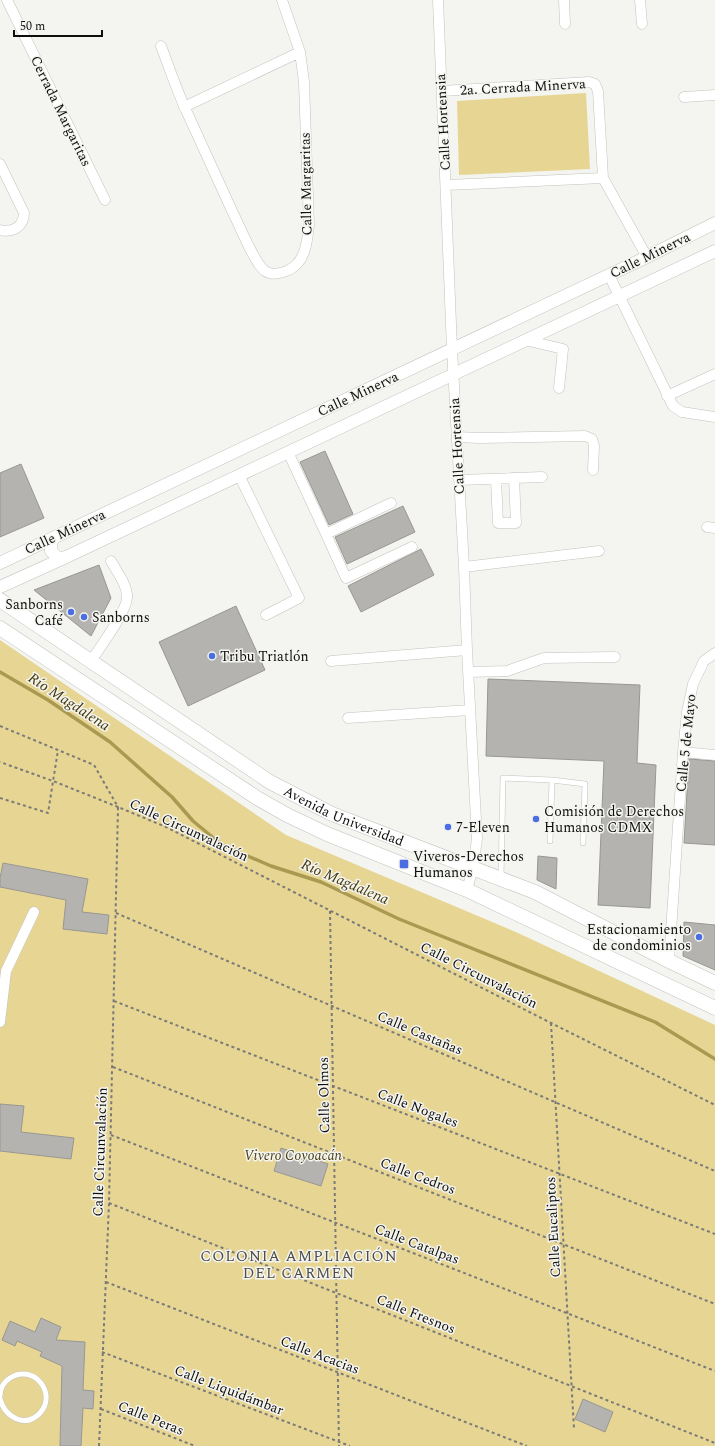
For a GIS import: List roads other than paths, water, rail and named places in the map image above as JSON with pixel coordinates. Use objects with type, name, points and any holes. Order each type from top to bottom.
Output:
[{"type":"main road","name":"Avenida Universidad","points":[[0,600],[270,782],[295,796],[332,814],[535,892],[715,983]]},
{"type":"main road","name":"Avenida Universidad","points":[[0,628],[257,798],[287,816],[327,834],[467,890],[715,1008]]},
{"type":"street","name":"Cerrada Margaritas","points":[[7,0],[105,200]]},
{"type":"street","name":"Calle Margaritas","points":[[161,46],[184,107],[243,235],[260,266],[266,272],[275,274],[284,272],[299,261],[307,247],[309,225],[304,82],[300,52],[282,0]]},
{"type":"street","name":"Calle Hortensia","points":[[438,0],[452,349],[477,838],[473,868],[467,890]]},
{"type":"street","points":[[564,0],[565,24]]},
{"type":"street","points":[[640,0],[642,24]]},
{"type":"street","points":[[184,107],[300,52]]},
{"type":"street","name":"2a. Cerrada Minerva","points":[[442,91],[589,82],[595,84],[598,92],[603,178],[647,257]]},
{"type":"street","points":[[684,97],[715,95]]},
{"type":"street","points":[[0,164],[24,213],[24,218],[19,226],[13,231],[0,230]]},
{"type":"street","points":[[446,185],[603,178]]},
{"type":"street","name":"Calle Minerva","points":[[0,563],[647,257],[715,223]]},
{"type":"street","name":"Calle Minerva","points":[[0,587],[715,250]]},
{"type":"street","points":[[609,275],[673,406],[682,412],[715,417]]},
{"type":"street","points":[[525,340],[563,349],[559,388]]},
{"type":"street","points":[[667,396],[715,374]]},
{"type":"street","points":[[457,437],[585,436],[592,439],[594,446],[593,470]]},
{"type":"street","points":[[288,452],[346,578],[412,547]]},
{"type":"street","points":[[239,475],[300,598],[266,615]]},
{"type":"street","points":[[496,479],[498,523],[516,523],[514,478]]},
{"type":"street","points":[[459,480],[542,478]]},
{"type":"street","points":[[326,534],[391,503]]},
{"type":"street","points":[[54,537],[51,551],[58,557],[64,558]]},
{"type":"street","points":[[464,567],[599,551]]},
{"type":"street","points":[[91,661],[124,610],[127,598],[125,586],[111,561]]},
{"type":"street","points":[[331,661],[467,650]]},
{"type":"street","name":"Calle 5 de Mayo","points":[[669,961],[687,712],[693,684],[704,661],[715,653]]},
{"type":"street","points":[[468,672],[507,670],[528,665],[544,658],[615,657]]},
{"type":"street","points":[[348,718],[470,710]]},
{"type":"street","points":[[683,752],[715,755]]},
{"type":"street","points":[[0,1022],[3,970],[34,912]]},
{"type":"lane","points":[[501,879],[504,778],[552,780],[585,784],[583,843]]},
{"type":"lane","points":[[550,841],[552,780]]},
{"type":"lane","points":[[0,1396],[3,1385],[7,1379],[13,1375],[21,1373],[35,1376],[44,1387],[46,1394],[46,1402],[43,1408],[39,1414],[32,1418],[18,1420],[0,1414]]},
{"type":"lane","points":[[0,1399],[2,1406],[11,1417]]},
{"type":"waterway","name":"Río Magdalena","points":[[0,672],[48,700],[110,742],[172,797],[193,821],[222,845],[271,866],[321,882],[399,919],[655,1022],[715,1059]]},
{"type":"place","name":"Sanborns Café","points":[[71,612]]},
{"type":"place","name":"Sanborns","points":[[84,617]]},
{"type":"place","name":"Tribu Triatlón","points":[[212,656]]},
{"type":"place","name":"Comisión de Derechos Humanos CDMX","points":[[536,819]]},
{"type":"place","name":"7-Eleven","points":[[448,827]]},
{"type":"place","name":"Viveros-Derechos Humanos","points":[[404,864]]},
{"type":"place","name":"Estacionamiento de condominios","points":[[699,937]]},
{"type":"district","name":"COLONIA AMPLIACIÓN DEL CARMEN","points":[[299,1264]]},
{"type":"park label","name":"Vivero Coyoacán","points":[[293,1155]]}]
